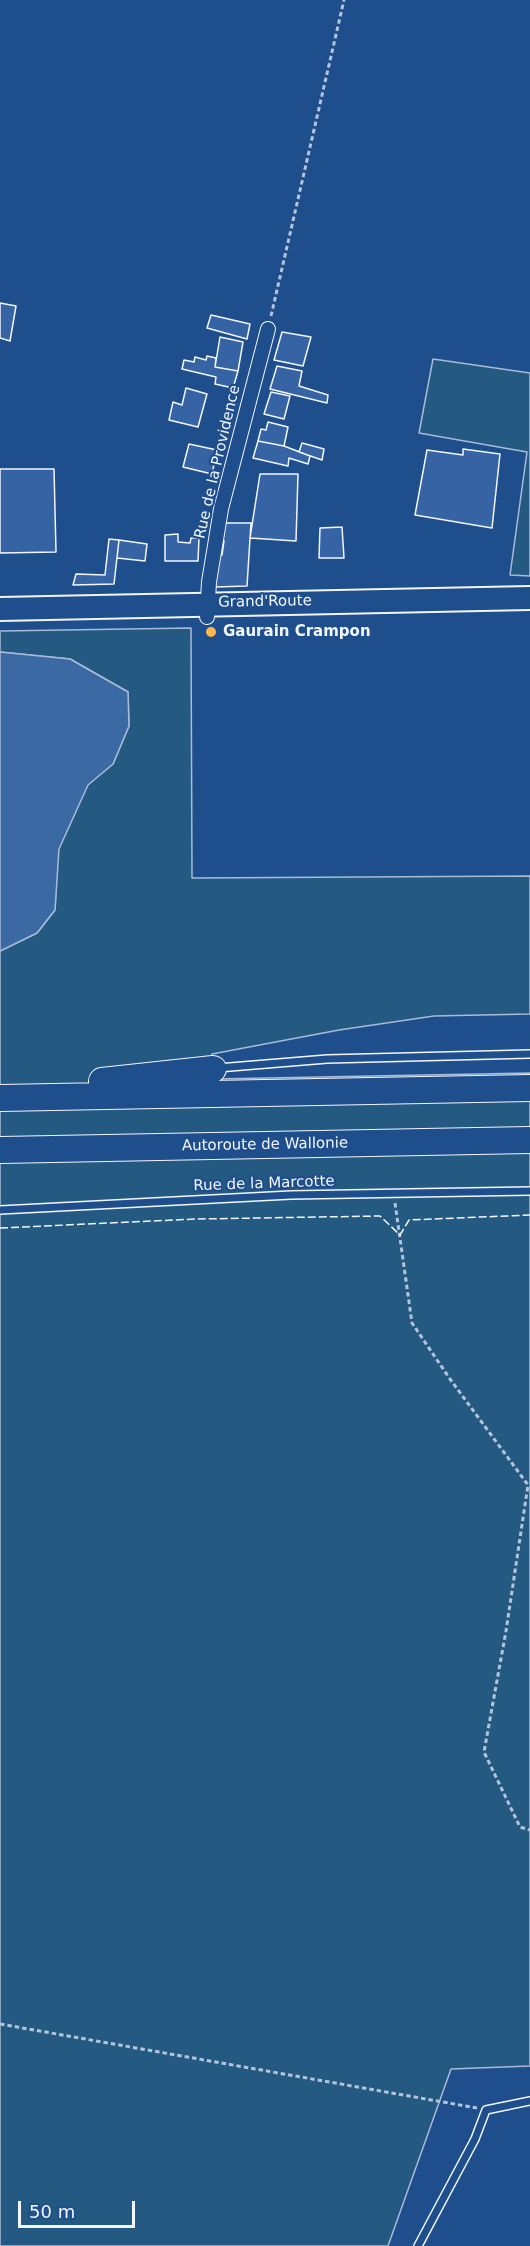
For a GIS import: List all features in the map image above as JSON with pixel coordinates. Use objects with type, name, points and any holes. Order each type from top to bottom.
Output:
[{"type":"highway","points":[[1,1098],[78,1084],[213,1069]]},
{"type":"highway","points":[[1,1098],[530,1088]]},
{"type":"highway","name":"Autoroute de Wallonie","points":[[0,1150],[530,1140]]},
{"type":"main road","name":"Grand'Route","points":[[0,622],[207,610],[530,598]]},
{"type":"main road","name":"Grand'Route","points":[[0,609],[530,612]]},
{"type":"street","name":"Rue de la Providence","points":[[207,610],[221,509],[268,329]]},
{"type":"lane","points":[[213,1069],[327,1059],[530,1054]]},
{"type":"lane","name":"Rue de la Marcotte","points":[[0,1210],[291,1195],[530,1191]]},
{"type":"lane","points":[[418,2246],[475,2139],[486,2110],[530,2101]]},
{"type":"path","points":[[268,329],[344,0]]},
{"type":"path","points":[[394,1195],[412,1323],[528,1485],[506,1631],[484,1752],[520,1827],[530,1830]]},
{"type":"path","points":[[0,2024],[486,2110]]},
{"type":"shaded area","points":[[433,359],[530,373],[530,576],[510,575],[527,452],[419,433]]},
{"type":"shaded area","points":[[191,628],[192,878],[530,876],[530,1014],[434,1016],[339,1030],[212,1054],[214,1079],[530,1073],[530,2066],[451,2069],[388,2246],[0,2246],[0,951],[37,933],[55,910],[58,849],[88,784],[113,764],[129,726],[128,692],[70,659],[0,652],[0,631]]},
{"type":"shaded area","points":[[0,652],[70,659],[128,692],[129,726],[113,764],[88,785],[59,849],[55,910],[37,933],[0,951]]},
{"type":"building","points":[[0,303],[16,306],[10,341],[0,338]]},
{"type":"building","points":[[211,315],[250,324],[247,339],[207,328]]},
{"type":"building","points":[[282,332],[311,337],[303,366],[274,360]]},
{"type":"building","points":[[220,337],[243,342],[238,371],[215,367]]},
{"type":"building","points":[[207,356],[216,358],[215,367],[238,371],[233,388],[215,384],[216,377],[182,369],[184,360],[194,362],[195,357],[206,360]]},
{"type":"building","points":[[277,366],[302,371],[299,386],[328,395],[327,403],[270,389]]},
{"type":"building","points":[[186,388],[207,394],[198,427],[169,420],[173,402],[182,405]]},
{"type":"building","points":[[271,392],[290,396],[284,419],[264,414]]},
{"type":"building","points":[[268,422],[288,427],[284,446],[258,441],[261,429],[266,430]]},
{"type":"building","points":[[258,441],[284,446],[310,456],[308,464],[289,458],[288,466],[253,458]]},
{"type":"building","points":[[302,443],[324,449],[322,460],[299,452]]},
{"type":"building","points":[[189,444],[217,450],[212,474],[183,467]]},
{"type":"building","points":[[463,449],[500,454],[492,528],[415,515],[427,450],[463,455]]},
{"type":"building","points":[[0,469],[54,469],[56,552],[0,553]]},
{"type":"building","points":[[260,474],[298,474],[296,541],[250,538]]},
{"type":"building","points":[[223,523],[251,523],[247,586],[215,587],[216,554],[222,555],[224,541],[220,539]]},
{"type":"building","points":[[342,527],[344,558],[319,558],[320,528]]},
{"type":"building","points":[[178,534],[178,542],[190,543],[191,538],[199,538],[198,561],[165,561],[165,535]]},
{"type":"building","points":[[109,539],[119,540],[114,584],[73,585],[76,574],[105,575]]},
{"type":"building","points":[[119,540],[147,544],[145,561],[117,558]]},
{"type":"fence","points":[[0,1228],[197,1219],[380,1216],[400,1235],[409,1220],[530,1215]]},
{"type":"place","name":"Gaurain Crampon","points":[[211,632]]}]
